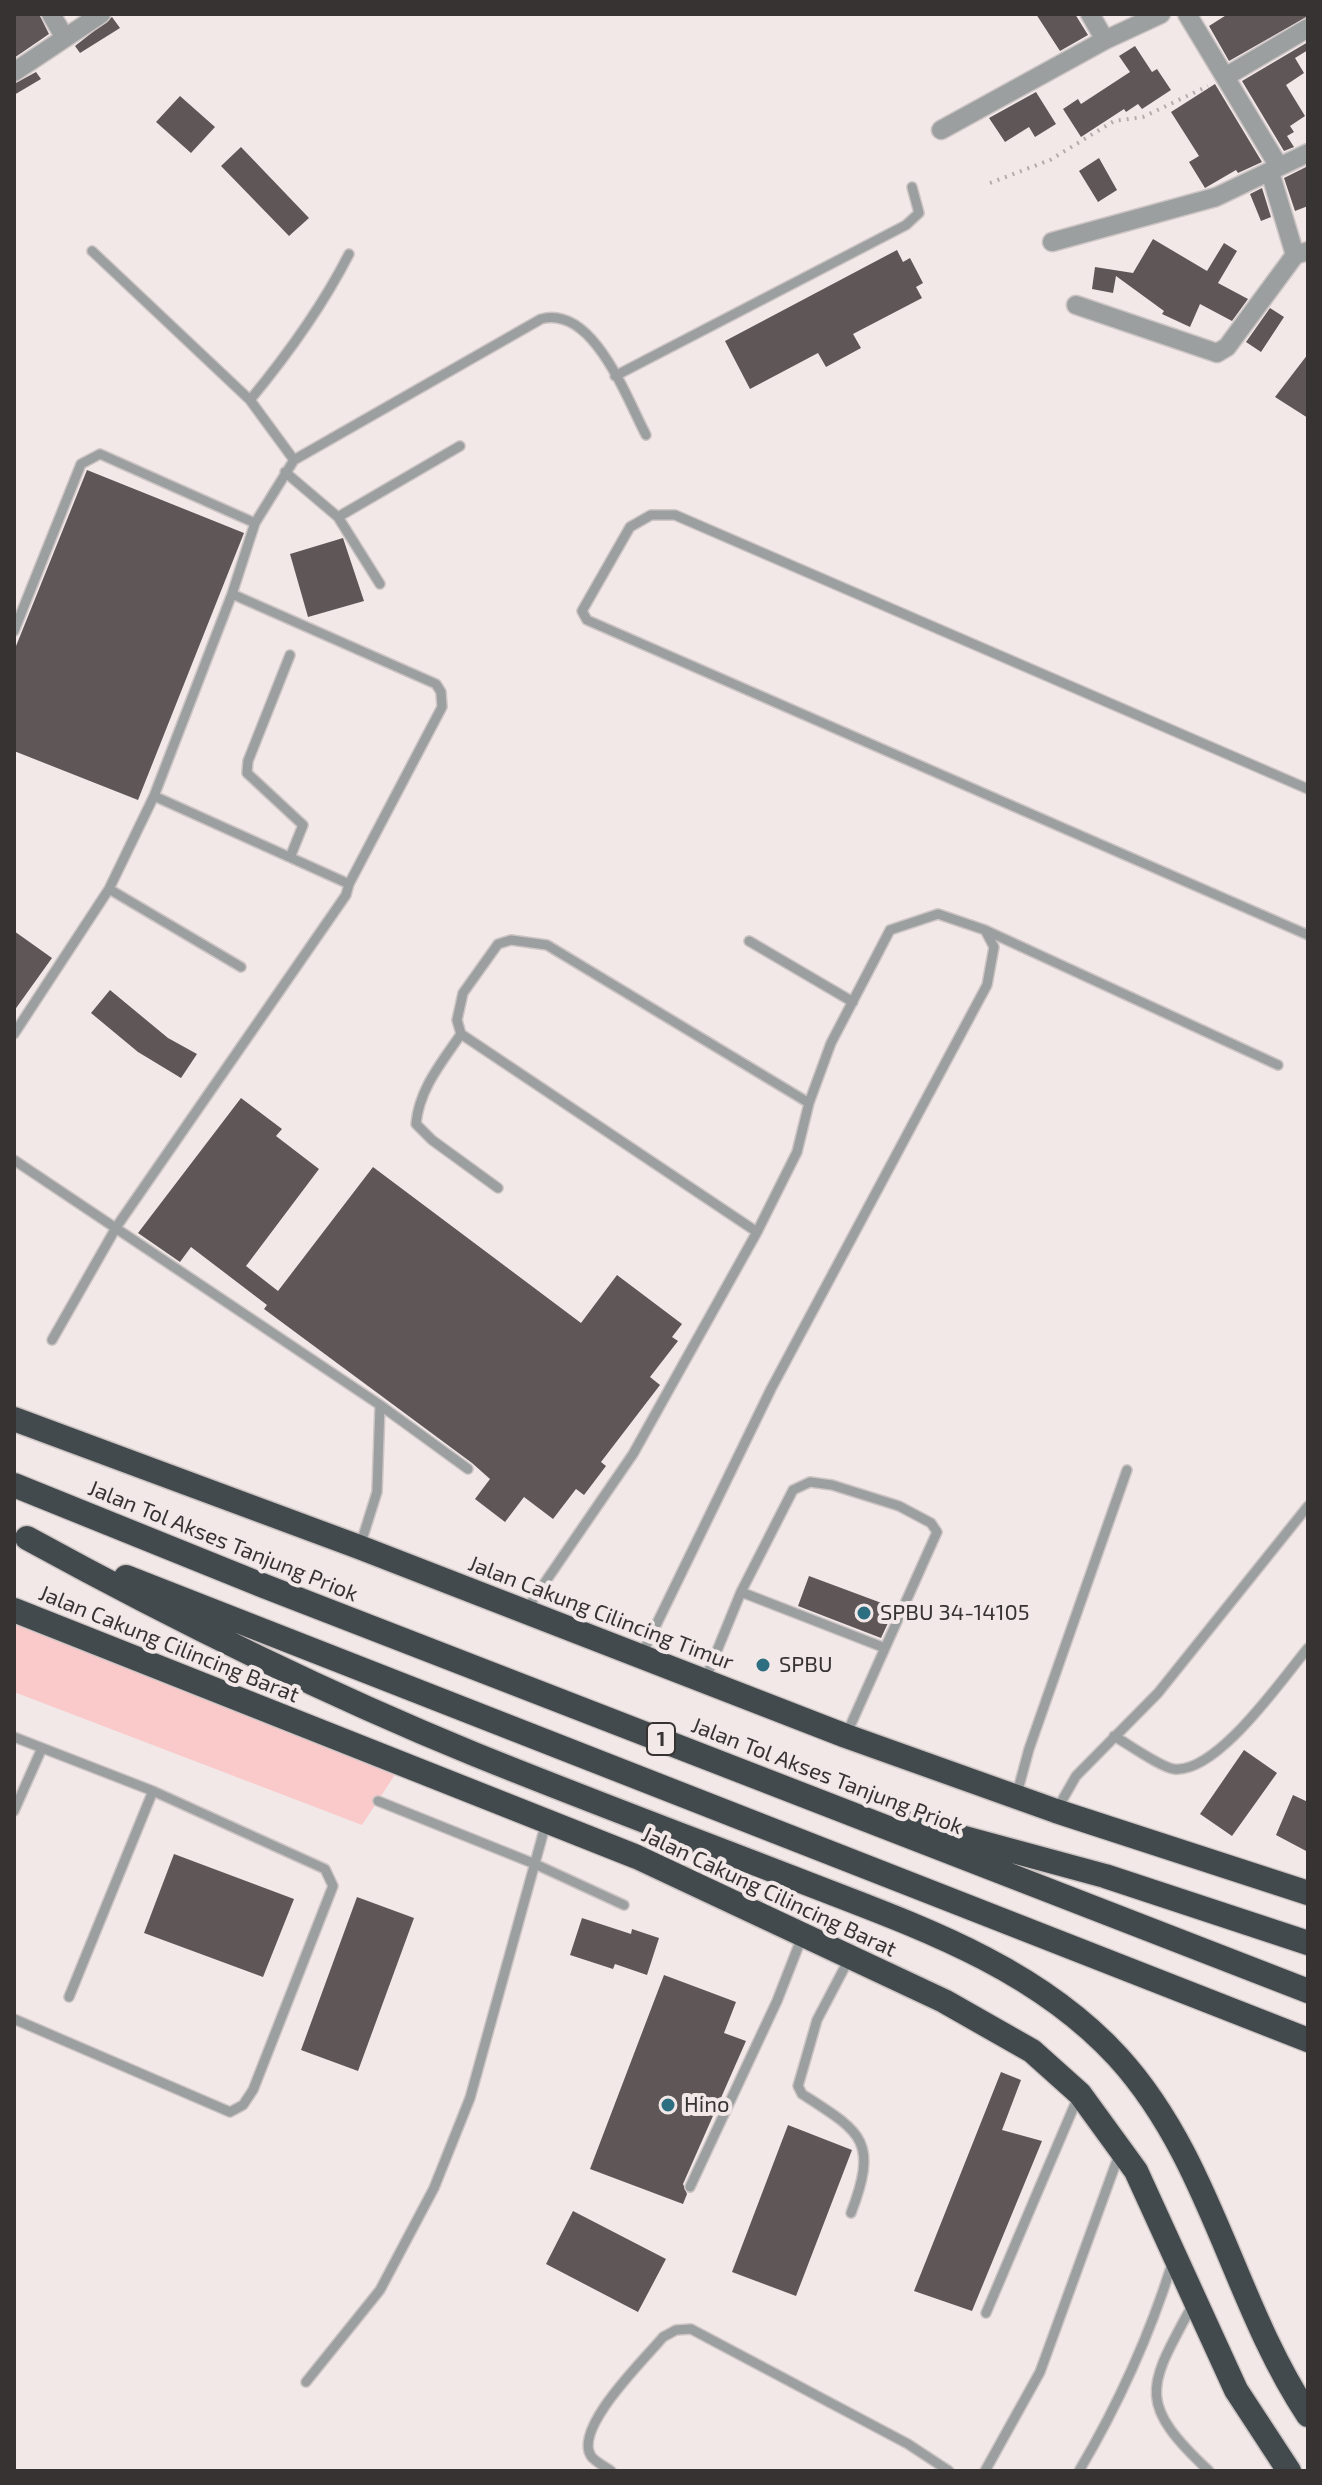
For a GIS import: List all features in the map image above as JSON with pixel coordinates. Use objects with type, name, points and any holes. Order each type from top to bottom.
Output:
[{"type":"highway","name":"Jalan Cakung Cilincing Timur","points":[[14,1419],[359,1547],[639,1659],[705,1680],[846,1736],[1056,1811],[1308,1893]]},
{"type":"highway","name":"Jalan Tol Akses Tanjung Priok","points":[[14,1485],[1308,1991]]},
{"type":"highway","points":[[20,1536],[188,1625],[362,1706],[475,1754],[914,1926],[992,1962],[1036,1988],[1079,2020],[1117,2057],[1169,2126],[1194,2175],[1265,2342],[1308,2415]]},
{"type":"highway","name":"1","points":[[20,1536],[1308,2040]]},
{"type":"highway","name":"Jalan Cakung Cilincing Barat","points":[[14,1610],[683,1877],[1004,2032],[1032,2051],[1080,2094],[1122,2149],[1176,2253],[1236,2390],[1289,2471]]},
{"type":"highway","points":[[821,1802],[1105,1876],[1308,1943]]},
{"type":"street","points":[[51,14],[65,38]]},
{"type":"street","points":[[14,72],[101,14]]},
{"type":"street","points":[[1090,14],[1105,40]]},
{"type":"street","points":[[941,130],[1105,40],[1161,14]]},
{"type":"street","points":[[1076,305],[1217,353],[1227,347],[1301,253],[1274,169],[1187,14]]},
{"type":"street","points":[[1225,77],[1308,28]]},
{"type":"street","points":[[1052,242],[1216,197],[1308,153]]},
{"type":"lane","points":[[615,376],[906,225],[919,213],[912,187]]},
{"type":"lane","points":[[92,251],[250,400],[294,460]]},
{"type":"lane","points":[[250,400],[291,351],[331,289],[349,254]]},
{"type":"lane","points":[[14,1034],[109,889],[154,796],[232,594],[255,523],[294,460],[541,319],[557,315],[575,322],[597,344],[646,435]]},
{"type":"lane","points":[[338,517],[460,446]]},
{"type":"lane","points":[[14,631],[81,464],[89,458],[100,454],[255,523]]},
{"type":"lane","points":[[285,472],[338,517],[380,584]]},
{"type":"lane","points":[[1308,789],[675,515],[651,515],[630,527],[582,611],[587,620],[1308,935]]},
{"type":"lane","points":[[52,1340],[117,1226],[346,895],[442,707],[441,692],[436,684],[232,594]]},
{"type":"lane","points":[[290,655],[248,761],[247,773],[303,825],[291,855]]},
{"type":"lane","points":[[154,796],[291,855],[349,884]]},
{"type":"lane","points":[[109,889],[241,967]]},
{"type":"lane","points":[[525,1613],[633,1454],[757,1232],[797,1152],[809,1103],[831,1043],[890,930],[938,914],[985,930],[1278,1065]]},
{"type":"lane","points":[[639,1659],[771,1389],[987,985],[994,947],[985,930]]},
{"type":"lane","points":[[757,1232],[461,1034],[457,1020],[463,993],[498,944],[511,940],[547,945],[809,1103]]},
{"type":"lane","points":[[749,941],[853,1002]]},
{"type":"lane","points":[[461,1034],[428,1082],[417,1108],[416,1124],[432,1140],[498,1188]]},
{"type":"lane","points":[[14,1160],[117,1226],[380,1405],[468,1469]]},
{"type":"lane","points":[[359,1547],[377,1492],[380,1405]]},
{"type":"lane","points":[[1016,1797],[1029,1749],[1127,1470]]},
{"type":"lane","points":[[705,1680],[741,1592],[793,1490],[810,1482],[832,1485],[899,1506],[931,1523],[937,1532],[846,1736]]},
{"type":"lane","points":[[1056,1811],[1076,1776],[1158,1693],[1308,1506]]},
{"type":"lane","points":[[741,1592],[885,1648]]},
{"type":"lane","points":[[1114,1736],[1173,1769],[1196,1765],[1219,1751],[1308,1648]]},
{"type":"lane","points":[[14,1737],[153,1791],[325,1869],[331,1875],[333,1886],[253,2090],[243,2105],[230,2112],[14,2019]]},
{"type":"lane","points":[[14,1811],[42,1748]]},
{"type":"lane","points":[[69,1997],[153,1791]]},
{"type":"lane","points":[[378,1801],[535,1864],[624,1905]]},
{"type":"lane","points":[[306,2382],[380,2290],[434,2188],[470,2098],[546,1822]]},
{"type":"lane","points":[[690,2187],[777,2001],[802,1937]]},
{"type":"lane","points":[[849,1959],[817,2020],[798,2086],[802,2094],[851,2127],[862,2141],[862,2183],[851,2213]]},
{"type":"lane","points":[[986,2313],[1080,2094]]},
{"type":"lane","points":[[985,2471],[1040,2372],[1122,2149]]},
{"type":"lane","points":[[1079,2471],[1112,2415],[1154,2322],[1176,2253]]},
{"type":"lane","points":[[1196,2297],[1161,2363],[1154,2385],[1156,2403],[1170,2430],[1209,2471]]},
{"type":"lane","points":[[611,2471],[591,2457],[587,2440],[595,2418],[663,2337],[676,2330],[691,2329],[908,2444],[949,2471]]},
{"type":"path","points":[[990,183],[1050,160],[1114,121],[1143,117],[1225,77]]},
{"type":"shaded area","points":[[14,1611],[402,1764],[362,1825],[14,1692]]},
{"type":"building","points":[[14,14],[39,14],[49,34],[14,58]]},
{"type":"building","points":[[1036,14],[1075,14],[1088,35],[1060,51]]},
{"type":"building","points":[[1228,14],[1308,16],[1229,61],[1209,26]]},
{"type":"building","points":[[112,17],[120,28],[80,53],[75,46]]},
{"type":"building","points":[[1308,42],[1308,50],[1295,58],[1304,73],[1286,85],[1305,116],[1290,126],[1294,132],[1287,136],[1294,147],[1284,151],[1242,81]]},
{"type":"building","points":[[1135,46],[1152,72],[1157,69],[1171,90],[1142,109],[1138,104],[1126,112],[1124,109],[1081,137],[1063,109],[1078,99],[1081,104],[1130,72],[1119,56]]},
{"type":"building","points":[[36,72],[41,79],[14,95],[14,84]]},
{"type":"building","points":[[1215,84],[1262,162],[1238,173],[1236,170],[1205,188],[1189,162],[1199,156],[1171,112]]},
{"type":"building","points":[[1036,92],[1056,124],[1035,137],[1029,127],[1005,142],[989,118]]},
{"type":"building","points":[[180,96],[215,127],[191,153],[156,122]]},
{"type":"building","points":[[241,147],[309,218],[289,236],[221,166]]},
{"type":"building","points":[[1099,158],[1117,190],[1098,202],[1079,171]]},
{"type":"building","points":[[1308,166],[1308,206],[1295,211],[1284,178]]},
{"type":"building","points":[[1262,188],[1271,217],[1261,221],[1250,194]]},
{"type":"building","points":[[1153,239],[1207,271],[1224,243],[1237,251],[1218,283],[1248,299],[1232,321],[1200,304],[1190,327],[1162,314],[1164,311],[1116,276],[1113,293],[1092,289],[1095,267],[1133,273]]},
{"type":"building","points":[[897,250],[903,262],[910,258],[923,283],[916,287],[922,298],[853,334],[861,348],[826,367],[818,353],[750,389],[725,341]]},
{"type":"building","points":[[1270,308],[1284,317],[1261,352],[1246,342]]},
{"type":"building","points":[[1308,354],[1308,418],[1275,397]]},
{"type":"building","points":[[87,470],[244,533],[138,800],[14,751],[14,651]]},
{"type":"building","points":[[343,538],[364,601],[308,617],[290,554]]},
{"type":"building","points":[[14,931],[52,958],[14,1011]]},
{"type":"building","points":[[110,990],[168,1038],[197,1054],[181,1078],[138,1052],[91,1013]]},
{"type":"building","points":[[241,1098],[282,1129],[276,1136],[319,1169],[246,1266],[278,1291],[373,1167],[581,1323],[617,1275],[682,1324],[672,1337],[678,1341],[650,1377],[660,1385],[601,1462],[606,1466],[584,1495],[576,1489],[553,1519],[524,1497],[505,1522],[475,1499],[490,1479],[472,1463],[264,1309],[267,1305],[191,1247],[180,1262],[138,1233]]},
{"type":"building","points":[[809,1576],[895,1608],[881,1638],[798,1606]]},
{"type":"building","points":[[1244,1750],[1277,1773],[1232,1836],[1200,1814]]},
{"type":"building","points":[[1293,1795],[1308,1802],[1308,1852],[1276,1835]]},
{"type":"building","points":[[174,1854],[294,1899],[263,1977],[144,1933]]},
{"type":"building","points":[[357,1897],[414,1918],[358,2071],[301,2050]]},
{"type":"building","points":[[582,1918],[631,1934],[632,1929],[659,1938],[647,1975],[615,1964],[613,1969],[570,1955]]},
{"type":"building","name":"Hino","points":[[664,1975],[736,2002],[724,2033],[746,2041],[683,2184],[687,2194],[683,2204],[590,2169]]},
{"type":"building","points":[[1001,2072],[1021,2080],[1002,2130],[1042,2141],[972,2311],[914,2291]]},
{"type":"building","points":[[788,2125],[852,2150],[796,2296],[732,2272]]},
{"type":"building","points":[[573,2211],[666,2259],[638,2312],[546,2264]]},
{"type":"place","name":"SPBU 34-14105","points":[[864,1613]]},
{"type":"place","name":"SPBU","points":[[763,1665]]},
{"type":"place","name":"Hino","points":[[668,2105]]}]
